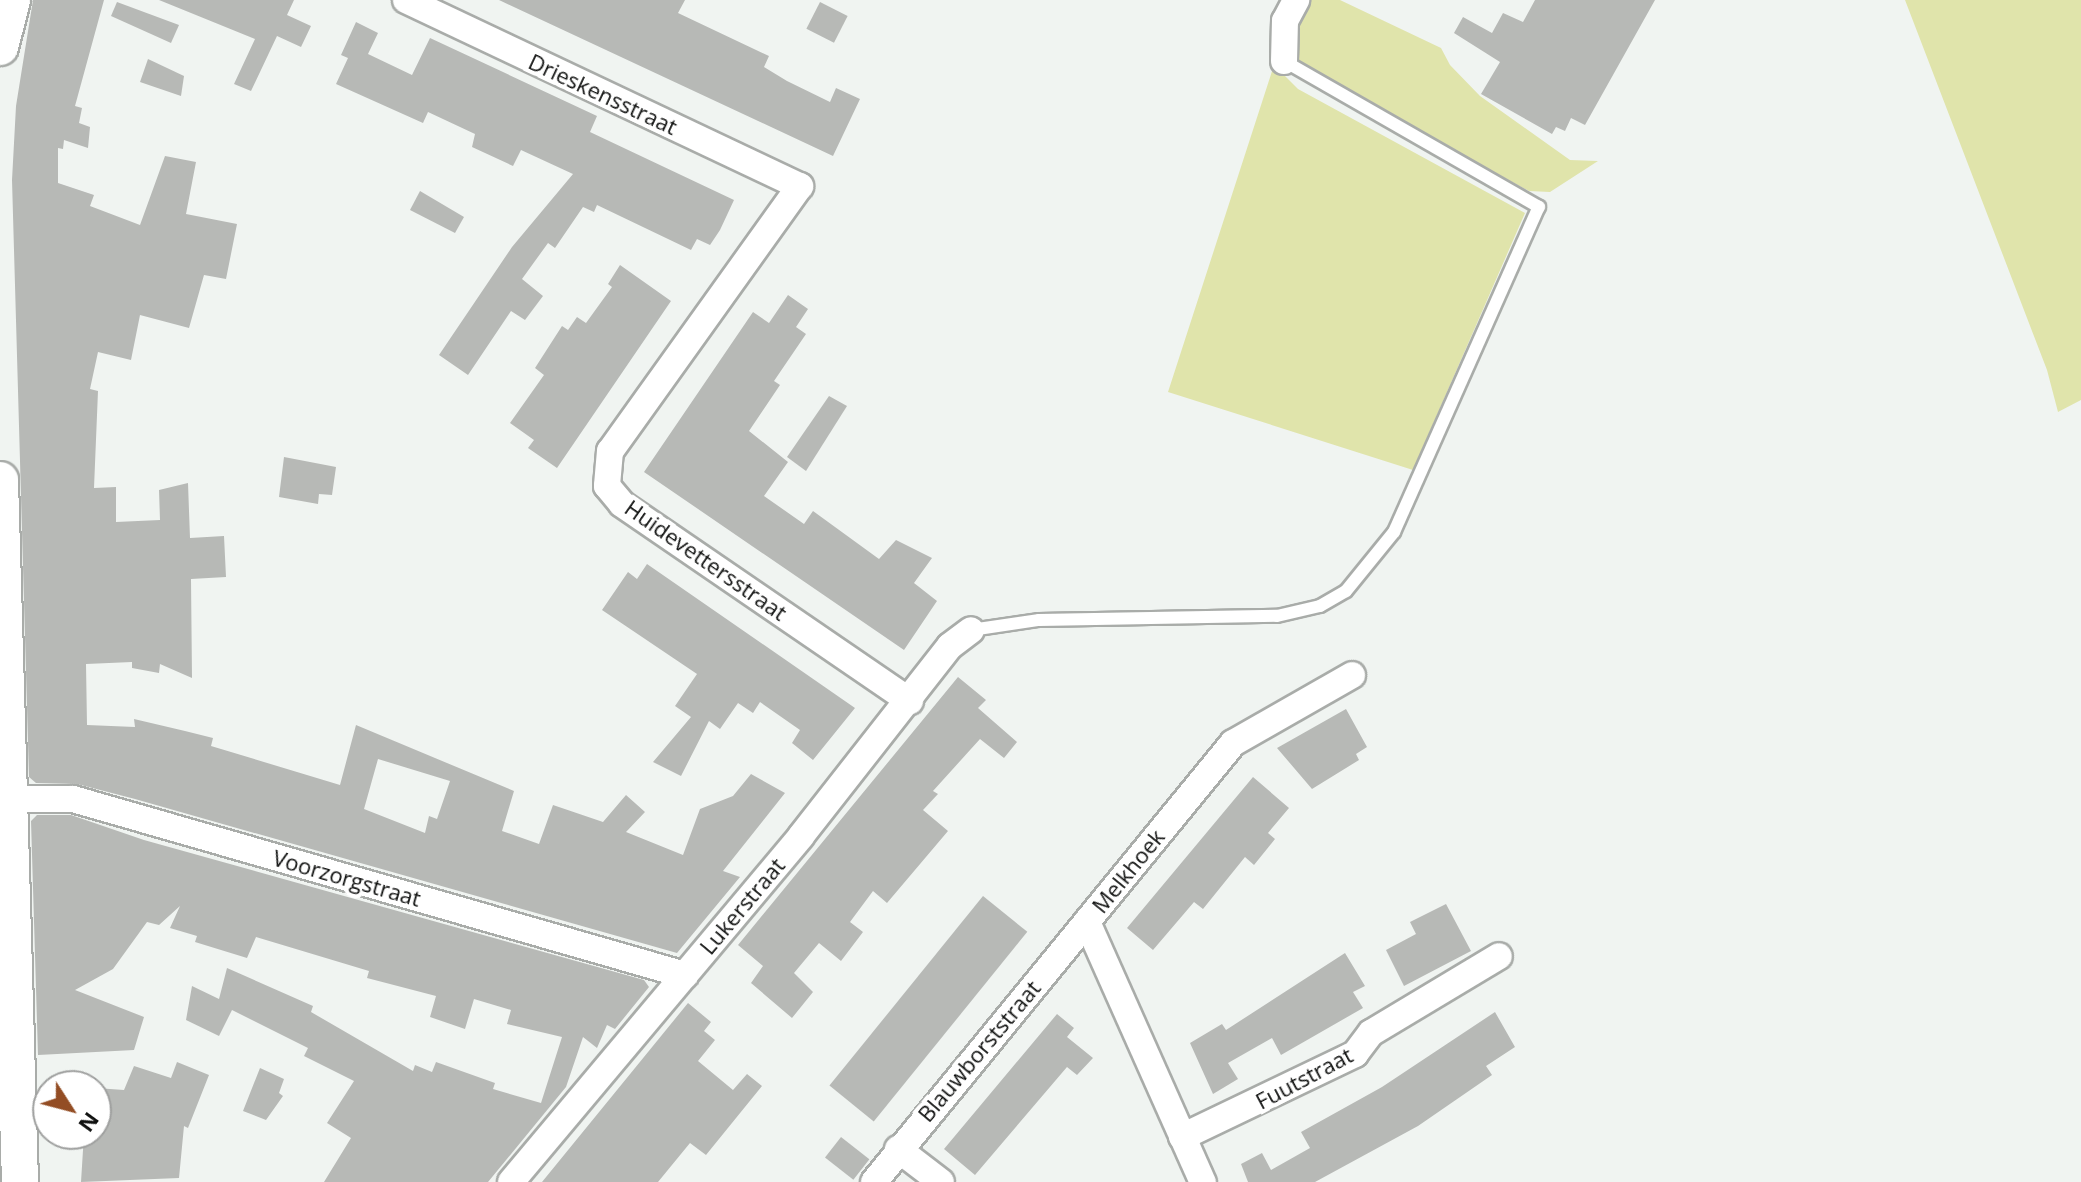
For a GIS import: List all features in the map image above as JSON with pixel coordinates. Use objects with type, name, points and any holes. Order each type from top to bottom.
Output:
[{"type":"street","points":[[0,47],[12,0]]},
{"type":"street","name":"Drieskensstraat","points":[[406,0],[800,186]]},
{"type":"street","points":[[1284,61],[1285,21],[1296,0]]},
{"type":"street","name":"Huidevettersstraat","points":[[800,186],[610,451],[607,486],[622,504],[910,701]]},
{"type":"street","points":[[0,480],[9,1113],[20,1182]]},
{"type":"street","name":"Lukerstraat","points":[[511,1182],[910,701],[950,646],[971,630]]},
{"type":"street","name":"Melkhoek","points":[[1203,1182],[1087,922],[1233,743],[1352,675]]},
{"type":"street","name":"Voorzorgstraat","points":[[6,799],[73,799],[685,975]]},
{"type":"street","name":"Blauwborststraat","points":[[874,1182],[1087,922]]},
{"type":"street","name":"Fuutstraat","points":[[1182,1137],[1355,1054],[1371,1033],[1499,956]]},
{"type":"street","points":[[898,1149],[941,1182]]},
{"type":"lane","points":[[971,630],[1039,620],[1277,616],[1320,606],[1346,591],[1394,532],[1539,207],[1284,61]]},
{"type":"green space","points":[[1309,0],[1340,0],[1441,48],[1450,65],[1480,96],[1570,160],[1598,161],[1550,192],[1529,191],[1305,70],[1294,54],[1295,20]]},
{"type":"green space","points":[[1905,0],[2081,0],[2081,400],[2058,412],[2047,370]]},
{"type":"green space","points":[[1274,65],[1298,89],[1525,213],[1413,470],[1168,392]]},
{"type":"building","points":[[33,0],[104,0],[75,106],[82,108],[79,123],[90,127],[88,148],[64,140],[63,149],[58,148],[58,183],[94,195],[90,206],[140,225],[165,156],[196,162],[186,214],[237,224],[226,279],[204,275],[189,328],[140,315],[131,360],[98,352],[90,389],[98,391],[94,488],[116,487],[116,522],[160,520],[159,490],[188,483],[190,538],[224,536],[226,577],[191,579],[192,678],[160,664],[159,673],[132,668],[132,662],[86,664],[87,725],[135,727],[134,719],[185,731],[213,738],[211,746],[340,785],[356,725],[514,791],[502,831],[539,844],[553,805],[603,822],[626,795],[645,812],[626,832],[683,855],[700,809],[733,796],[751,774],[785,793],[723,871],[740,877],[677,953],[135,799],[77,784],[36,783],[29,777],[12,180],[16,106]],"holes":[[[378,759],[450,781],[437,819],[429,816],[425,833],[364,809]]]},
{"type":"building","points":[[159,0],[294,0],[287,15],[311,26],[301,47],[277,36],[251,91],[234,84],[255,39]]},
{"type":"building","points":[[499,0],[685,0],[678,13],[769,56],[764,67],[787,81],[830,102],[836,88],[860,99],[833,156]]},
{"type":"building","points":[[1535,0],[1655,0],[1585,125],[1571,118],[1565,131],[1556,127],[1552,134],[1481,94],[1500,62],[1454,33],[1463,17],[1492,33],[1503,13],[1523,22]]},
{"type":"building","points":[[117,2],[179,25],[171,43],[111,16]]},
{"type":"building","points":[[820,2],[848,16],[834,43],[806,29]]},
{"type":"building","points":[[356,22],[378,33],[368,54],[412,75],[430,38],[597,116],[590,132],[734,200],[720,230],[710,245],[697,239],[691,250],[597,205],[594,212],[583,207],[555,248],[548,243],[522,279],[543,296],[525,320],[511,311],[468,375],[439,355],[512,247],[573,174],[521,150],[513,166],[472,147],[475,134],[428,112],[423,123],[336,84],[348,58],[341,55]]},
{"type":"building","points":[[148,59],[184,76],[181,96],[140,82]]},
{"type":"building","points":[[420,191],[464,217],[455,233],[410,210]]},
{"type":"building","points":[[620,265],[671,301],[557,468],[528,448],[534,440],[510,423],[544,375],[535,368],[562,326],[568,330],[577,317],[586,323],[612,287],[608,284]]},
{"type":"building","points":[[788,295],[808,309],[796,327],[806,334],[774,381],[780,385],[749,431],[788,462],[764,496],[804,524],[813,511],[879,559],[896,540],[932,558],[914,583],[937,601],[904,650],[644,472],[753,312],[769,323]]},
{"type":"building","points":[[829,396],[847,406],[806,471],[787,457]]},
{"type":"building","points":[[284,457],[336,467],[332,495],[319,494],[318,504],[279,497]]},
{"type":"building","points":[[647,564],[855,708],[813,760],[792,743],[800,730],[760,702],[753,713],[738,703],[720,729],[709,721],[681,776],[653,762],[691,717],[675,706],[697,674],[602,610],[628,572],[637,579]]},
{"type":"building","points":[[958,677],[986,700],[978,708],[1017,742],[1004,758],[980,739],[933,791],[938,794],[923,810],[948,831],[887,903],[873,891],[850,922],[863,932],[841,961],[819,943],[794,973],[813,992],[792,1018],[751,983],[763,966],[738,945]]},
{"type":"building","points":[[1346,709],[1367,747],[1356,754],[1359,760],[1312,789],[1277,748]]},
{"type":"building","points":[[1253,777],[1289,808],[1268,833],[1275,839],[1254,865],[1245,857],[1203,909],[1194,902],[1153,950],[1127,928]]},
{"type":"building","points":[[37,815],[71,815],[144,840],[644,980],[649,987],[615,1029],[607,1025],[597,1048],[583,1037],[566,1087],[488,1182],[324,1182],[351,1138],[327,1123],[354,1081],[304,1056],[308,1048],[232,1010],[219,1036],[186,1020],[192,986],[219,999],[227,968],[313,1006],[311,1012],[413,1071],[415,1065],[432,1072],[436,1062],[495,1083],[493,1089],[541,1103],[562,1037],[507,1024],[511,1010],[474,999],[465,1029],[430,1017],[436,996],[367,978],[369,971],[256,937],[247,958],[195,942],[197,936],[170,928],[180,906],[159,925],[147,922],[113,969],[75,990],[144,1017],[134,1050],[38,1055],[31,821]]},
{"type":"building","points":[[983,896],[1027,932],[874,1121],[829,1086]]},
{"type":"building","points":[[1446,904],[1471,951],[1404,986],[1386,950],[1416,934],[1410,922]]},
{"type":"building","points":[[1345,953],[1365,986],[1353,992],[1363,1008],[1281,1055],[1272,1038],[1228,1063],[1238,1079],[1213,1094],[1190,1043],[1222,1024],[1226,1030]]},
{"type":"building","points":[[688,1003],[711,1022],[704,1031],[715,1040],[698,1061],[733,1090],[747,1074],[762,1086],[706,1155],[690,1143],[658,1182],[542,1182]]},
{"type":"building","points":[[1495,1012],[1515,1047],[1486,1066],[1492,1075],[1418,1126],[1315,1182],[1248,1182],[1241,1164],[1262,1153],[1271,1170],[1310,1148],[1301,1132],[1382,1087]]},
{"type":"building","points":[[1057,1014],[1074,1028],[1067,1037],[1093,1058],[1077,1075],[1067,1067],[975,1175],[944,1149]]},
{"type":"building","points":[[177,1062],[209,1075],[188,1128],[184,1126],[179,1178],[81,1182],[83,1150],[112,1150],[112,1089],[124,1090],[134,1066],[171,1078]]},
{"type":"building","points":[[260,1068],[284,1079],[279,1093],[283,1096],[266,1120],[243,1111]]},
{"type":"building","points":[[841,1137],[869,1159],[853,1180],[825,1157]]}]
